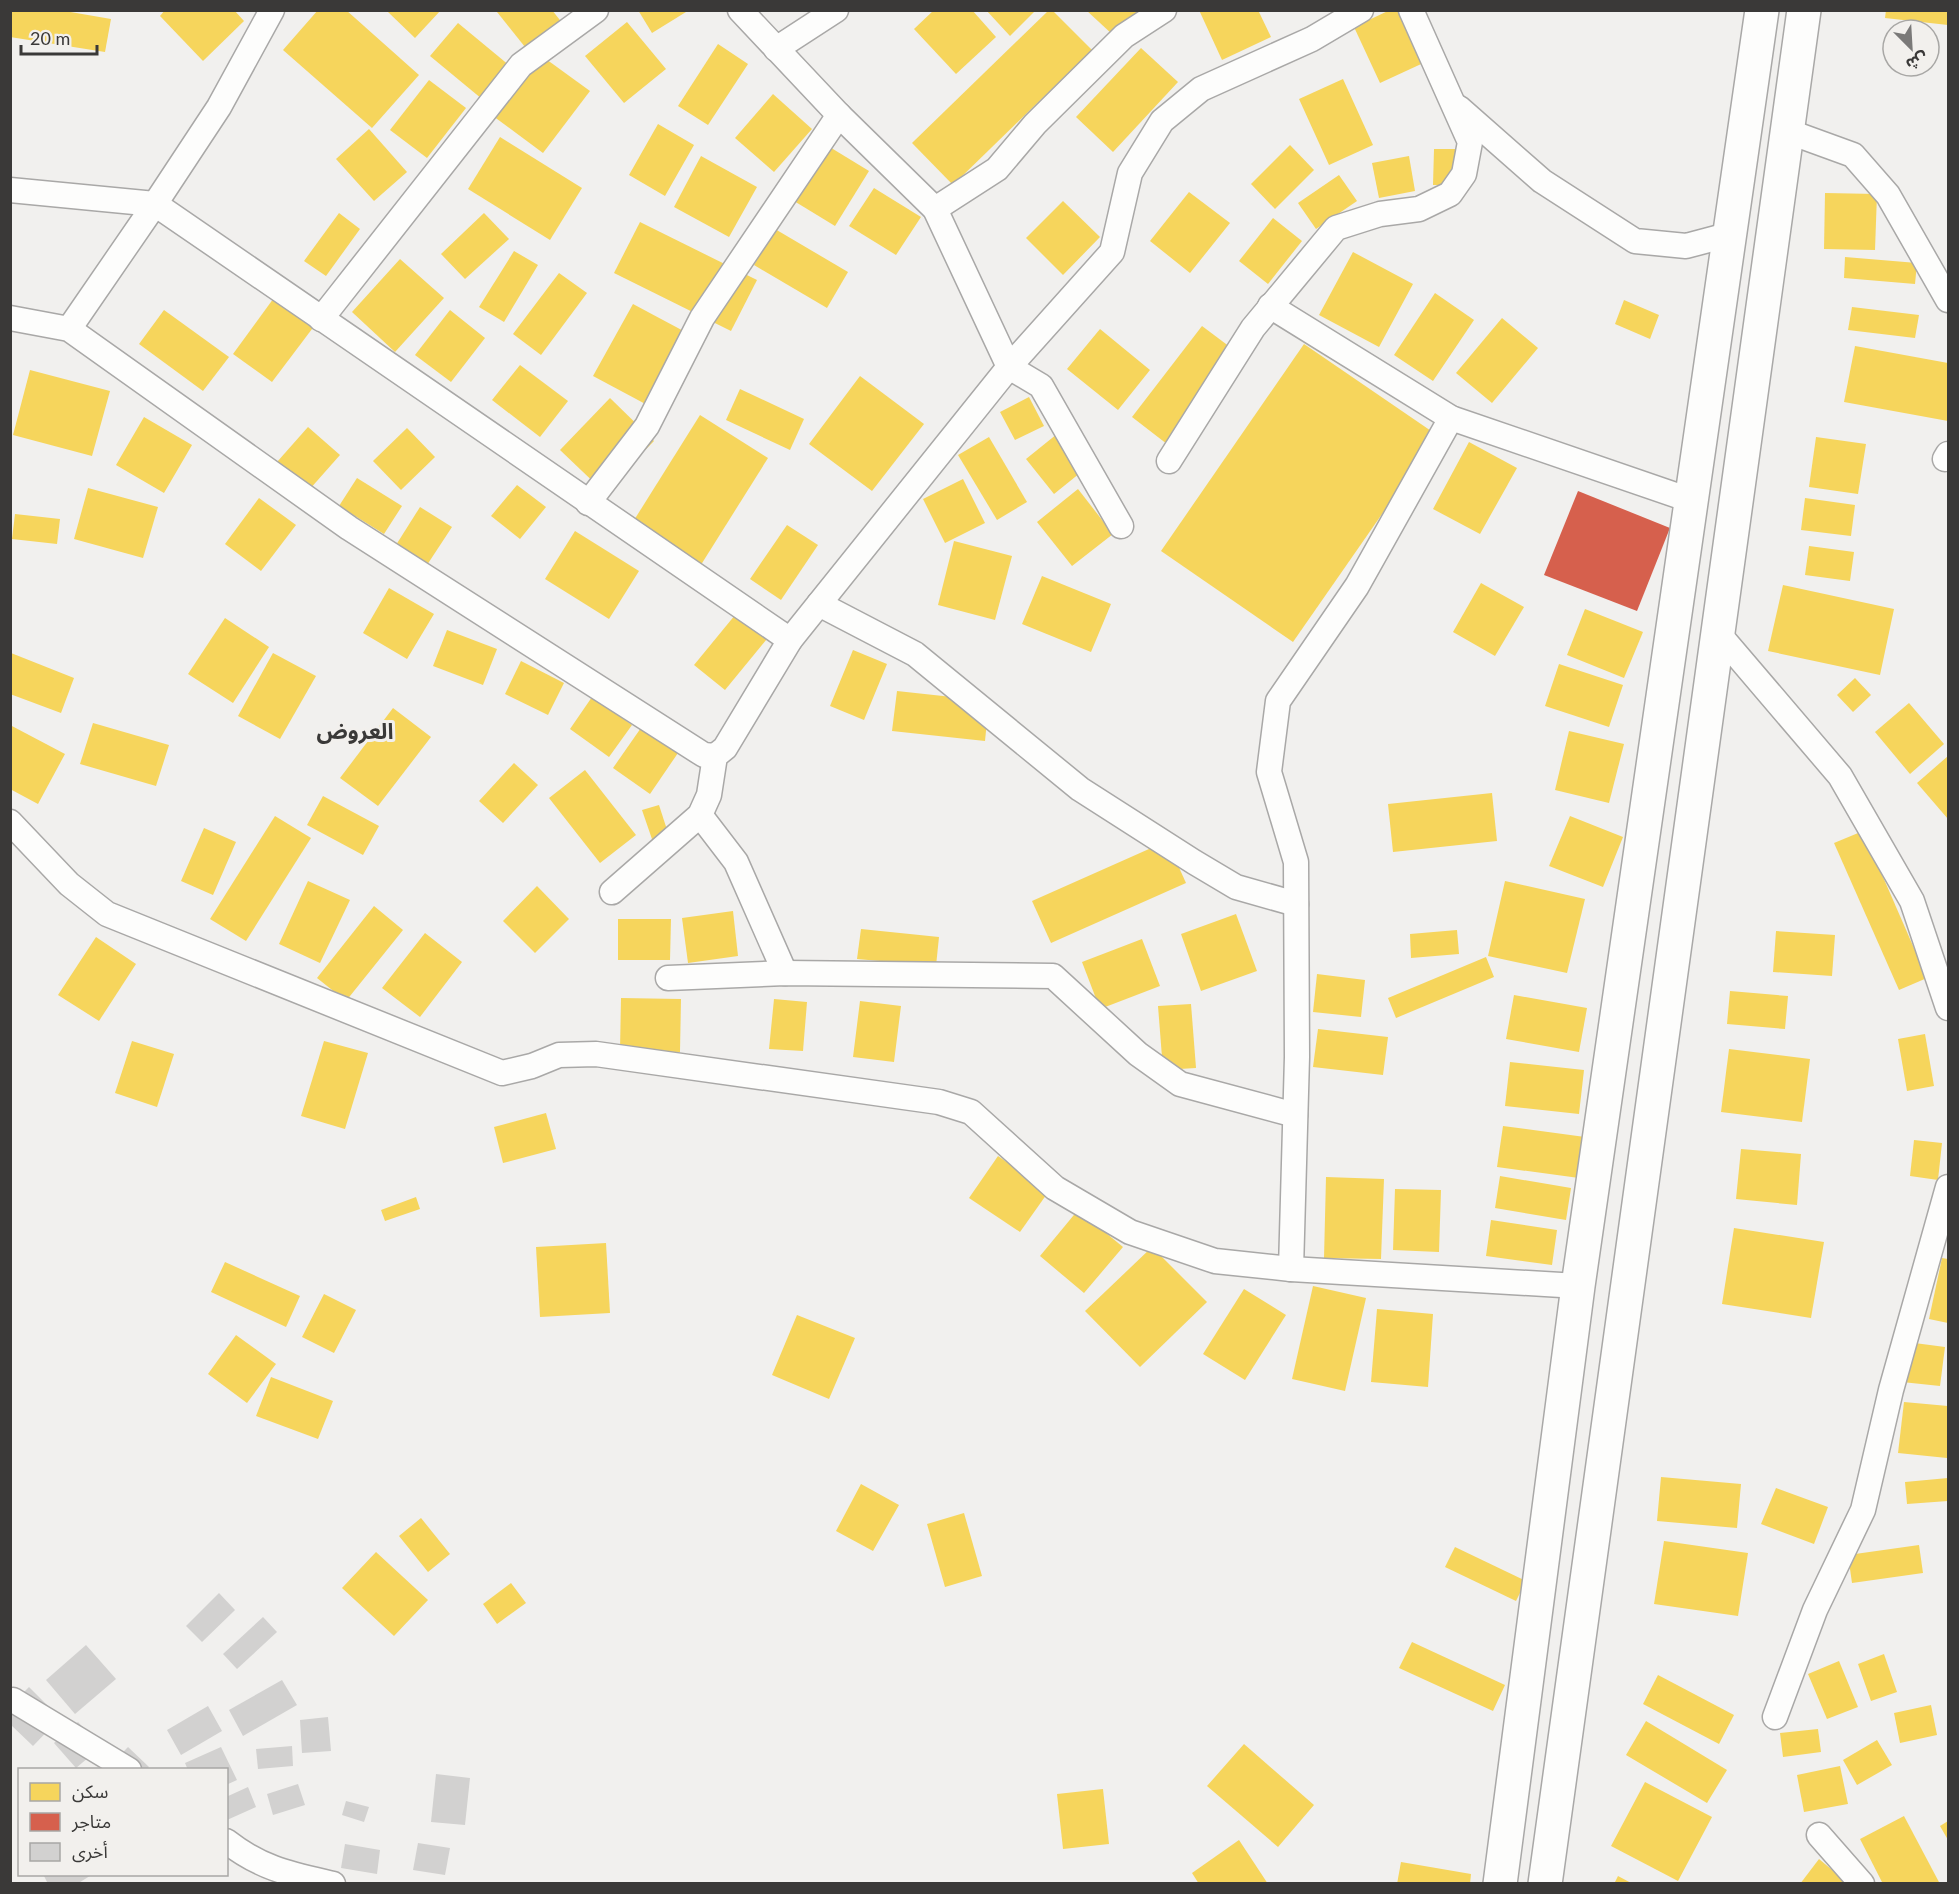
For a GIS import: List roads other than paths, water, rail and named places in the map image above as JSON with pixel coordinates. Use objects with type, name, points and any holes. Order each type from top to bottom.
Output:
[{"type":"main road","points":[[1500,1884],[1578,1286],[1762,10]]},
{"type":"main road","points":[[1545,1884],[1804,10]]},
{"type":"main road","points":[[1668,672],[1712,678]]},
{"type":"main road","points":[[1537,1596],[1584,1600]]},
{"type":"street","points":[[69,329],[219,107],[272,10]]},
{"type":"street","points":[[321,319],[521,65],[596,10]]},
{"type":"street","points":[[740,10],[839,115],[935,209],[1009,367],[1041,386],[1121,526]]},
{"type":"street","points":[[776,49],[836,10]]},
{"type":"street","points":[[935,209],[997,169],[1035,124],[1124,36],[1164,10]]},
{"type":"street","points":[[612,892],[700,815],[709,795],[716,756],[725,748],[790,640],[1009,367],[1112,252],[1130,173],[1162,121],[1201,89],[1311,39],[1361,10]]},
{"type":"street","points":[[1169,461],[1270,306],[1336,228],[1380,214],[1419,209],[1450,195],[1464,174],[1470,142],[1449,100],[1411,10]]},
{"type":"street","points":[[1449,100],[1542,181],[1635,241],[1686,246],[1731,234]]},
{"type":"street","points":[[588,503],[648,426],[702,318],[839,115]]},
{"type":"street","points":[[1787,131],[1853,155],[1888,195],[1948,300]]},
{"type":"street","points":[[10,190],[154,204],[790,640]]},
{"type":"street","points":[[1270,306],[1451,418],[1693,501]]},
{"type":"street","points":[[10,318],[69,329],[349,528],[704,755],[716,756]]},
{"type":"street","points":[[1291,1269],[1295,1115],[1296,862],[1269,772],[1278,701],[1357,586],[1451,418]]},
{"type":"street","points":[[819,604],[915,654],[1080,789],[1194,862],[1236,886],[1296,904]]},
{"type":"street","points":[[1718,633],[1840,776],[1912,901],[1948,1008]]},
{"type":"street","points":[[700,815],[736,862],[785,973]]},
{"type":"street","points":[[10,822],[69,884],[107,914],[502,1073],[532,1066],[559,1055],[596,1054],[939,1102],[971,1112],[1055,1188],[1130,1232],[1215,1261],[1291,1269],[1578,1286]]},
{"type":"street","points":[[668,978],[785,973],[1053,976],[1138,1054],[1180,1084],[1295,1115]]},
{"type":"street","points":[[1775,1717],[1815,1610],[1863,1510],[1891,1390],[1948,1195]]},
{"type":"street","points":[[13,1700],[126,1768]]},
{"type":"street","points":[[1819,1835],[1862,1884]]},
{"type":"street","points":[[228,1842],[276,1871],[333,1884]]},
{"type":"district","name":"العروض","points":[[355,731]]}]
